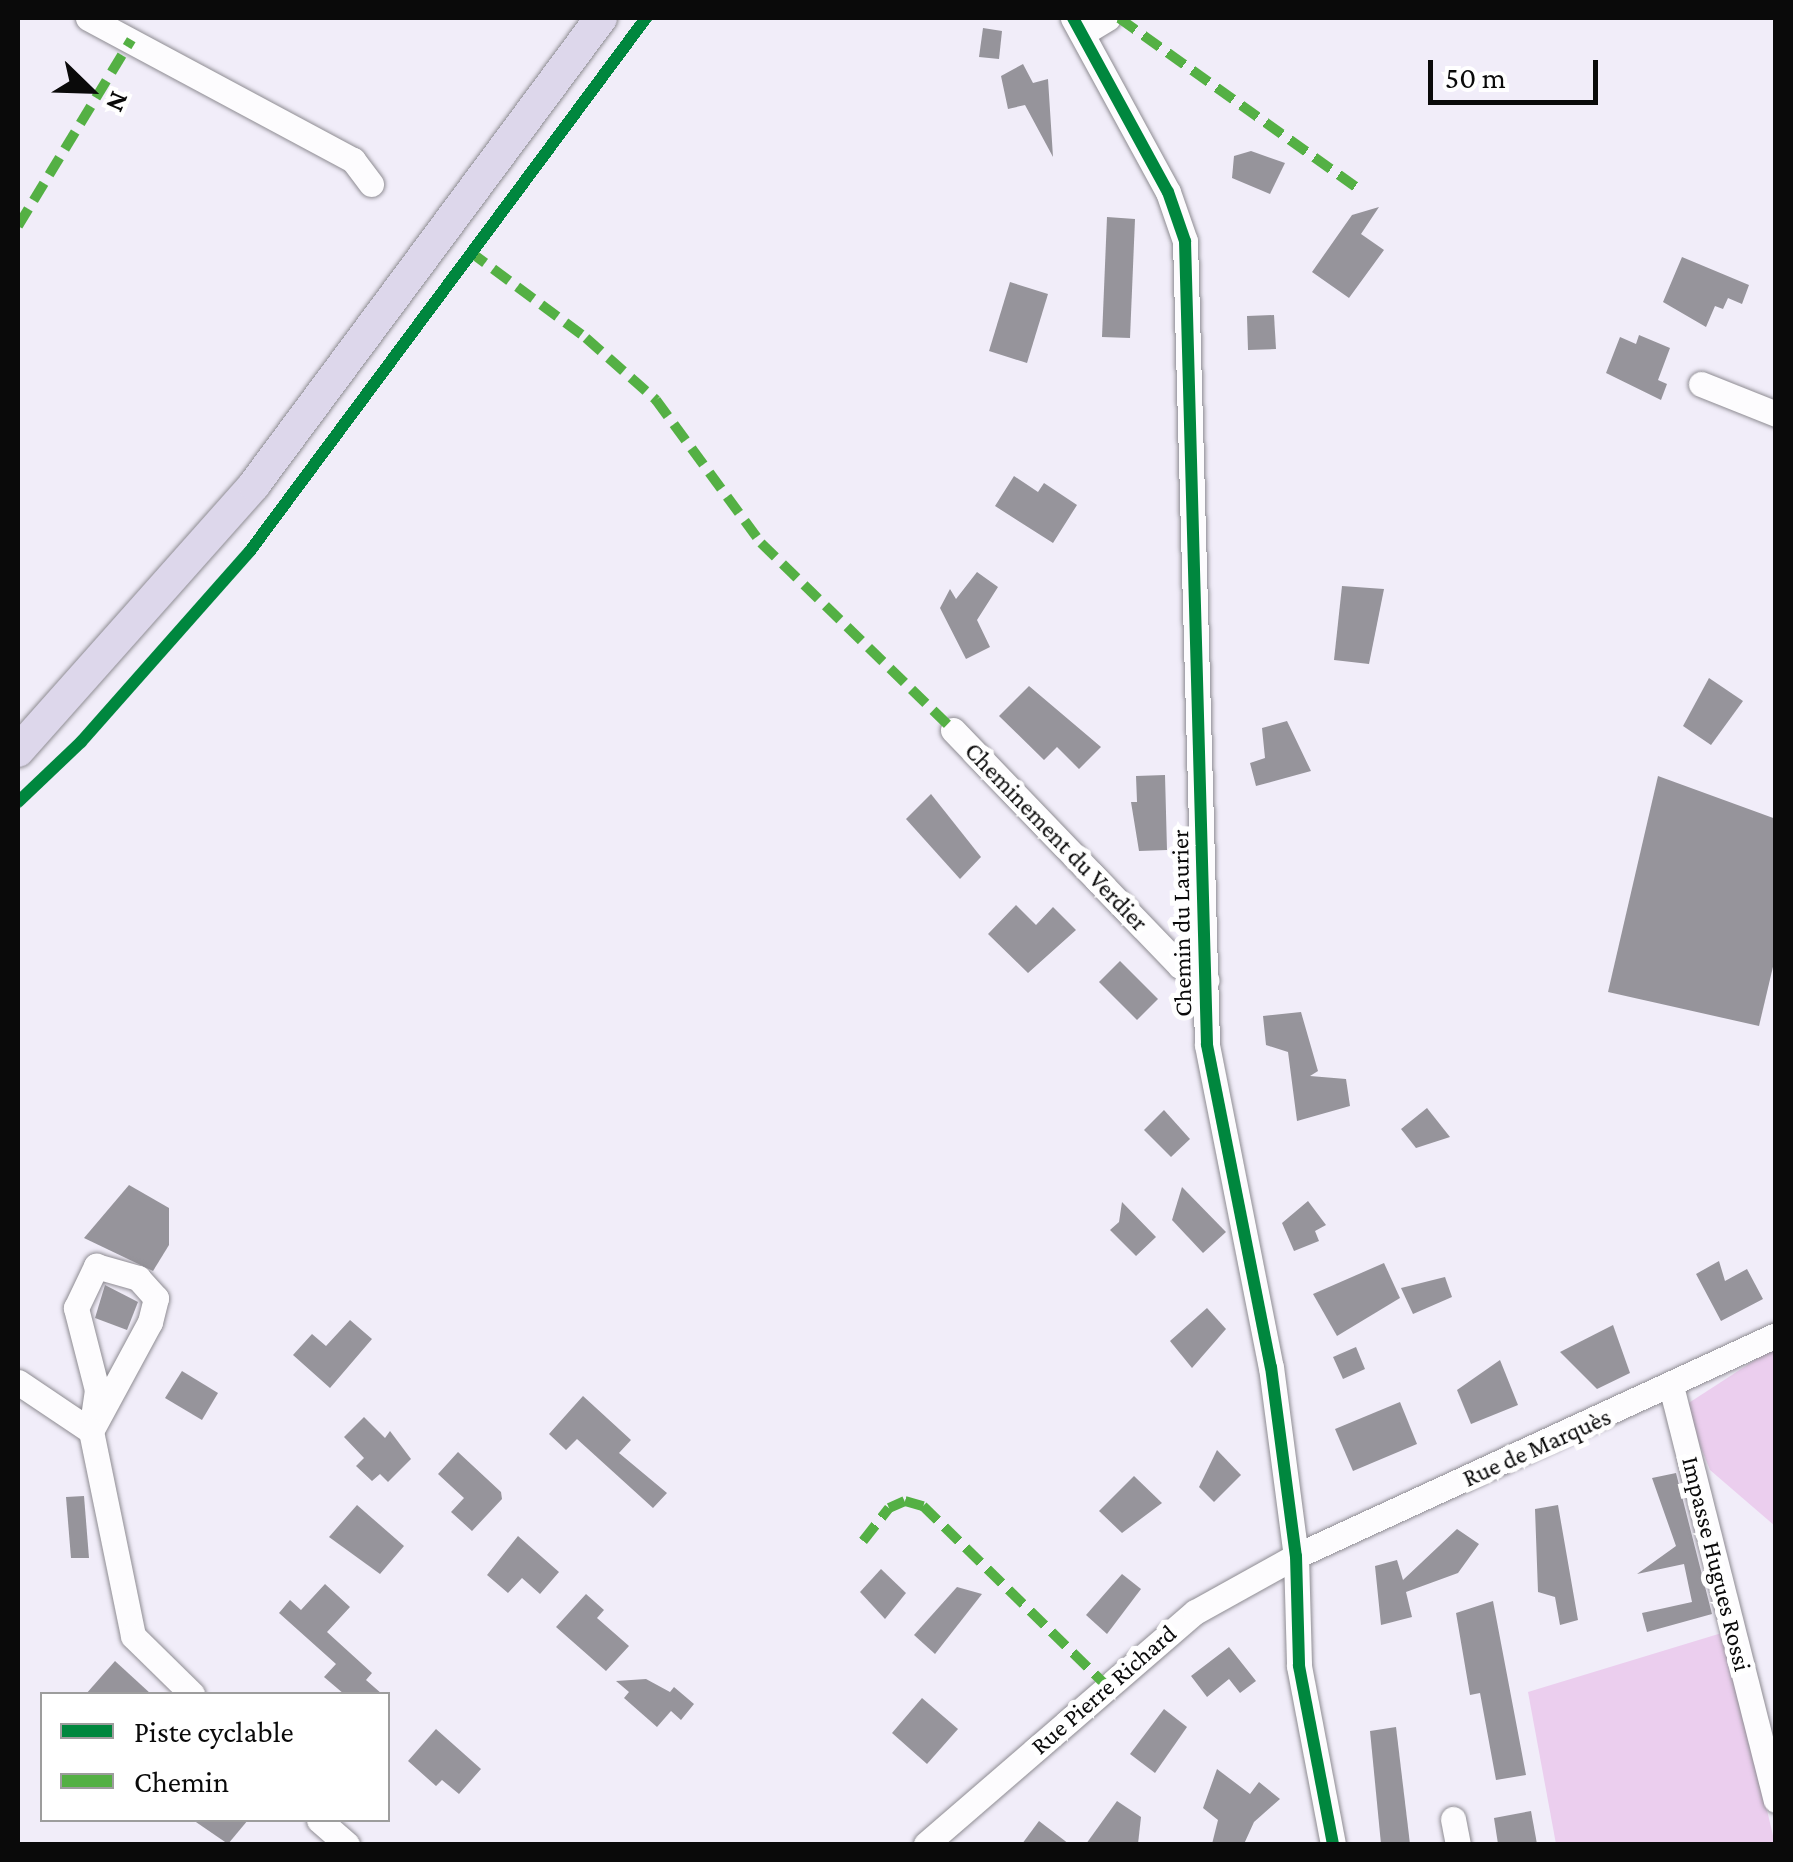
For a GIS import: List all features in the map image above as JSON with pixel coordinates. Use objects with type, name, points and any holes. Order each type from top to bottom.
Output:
[{"type":"main road","points":[[18,751],[254,485],[602,18]]},
{"type":"street","points":[[88,18],[353,160],[371,184]]},
{"type":"street","points":[[1078,26],[1108,18]]},
{"type":"street","name":"Chemin du Laurier","points":[[1078,26],[1168,192],[1190,280],[1207,1045],[1271,1367],[1296,1556],[1299,1666],[1334,1844]]},
{"type":"street","points":[[1701,384],[1776,414]]},
{"type":"street","name":"Cheminement du Verdier","points":[[953,730],[1180,966],[1206,980]]},
{"type":"street","points":[[91,1432],[150,1322],[156,1298],[138,1278],[96,1266],[76,1308],[98,1390],[91,1432],[133,1636],[190,1692]]},
{"type":"street","name":"Rue de Marquès","points":[[1296,1556],[1776,1335]]},
{"type":"street","points":[[18,1382],[91,1432]]},
{"type":"street","name":"Impasse Hugues Rossi","points":[[1671,1386],[1776,1800]]},
{"type":"street","name":"Rue Pierre Richard","points":[[926,1844],[1195,1612],[1296,1556]]},
{"type":"street","points":[[321,1822],[347,1844]]},
{"type":"shaded area","points":[[1775,1347],[1775,1526],[1710,1470],[1684,1406]]},
{"type":"shaded area","points":[[1725,1632],[1775,1844],[1556,1844],[1528,1692]]},
{"type":"building","points":[[983,28],[1002,31],[999,59],[979,57]]},
{"type":"building","points":[[1023,64],[1033,83],[1048,79],[1053,157],[1025,105],[1008,109],[1001,76]]},
{"type":"building","points":[[1251,151],[1285,163],[1270,194],[1232,178],[1234,156]]},
{"type":"building","points":[[1379,207],[1361,234],[1384,250],[1349,298],[1312,272],[1352,215]]},
{"type":"building","points":[[1107,217],[1135,219],[1130,338],[1102,337]]},
{"type":"building","points":[[1682,257],[1749,285],[1742,304],[1728,298],[1723,309],[1715,306],[1706,327],[1663,302]]},
{"type":"building","points":[[1010,282],[1048,294],[1027,363],[989,351]]},
{"type":"building","points":[[1274,315],[1276,349],[1248,350],[1247,316]]},
{"type":"building","points":[[1639,335],[1670,348],[1658,380],[1667,384],[1661,400],[1606,373],[1620,337],[1636,344]]},
{"type":"building","points":[[1014,476],[1038,492],[1044,483],[1077,505],[1053,543],[995,506]]},
{"type":"building","points":[[977,572],[998,587],[977,620],[990,647],[966,659],[940,608],[950,589],[956,599]]},
{"type":"building","points":[[1342,586],[1384,589],[1369,664],[1334,660]]},
{"type":"building","points":[[1709,678],[1743,701],[1711,745],[1683,726]]},
{"type":"building","points":[[1029,686],[1101,747],[1079,769],[1057,747],[1044,760],[999,716]]},
{"type":"building","points":[[1287,721],[1311,771],[1256,786],[1250,763],[1265,758],[1262,728]]},
{"type":"building","points":[[1165,775],[1167,850],[1139,851],[1131,802],[1137,802],[1136,776]]},
{"type":"building","points":[[1658,776],[1776,819],[1776,954],[1759,1026],[1608,992]]},
{"type":"building","points":[[931,794],[981,857],[960,879],[906,819]]},
{"type":"building","points":[[1016,905],[1036,925],[1053,907],[1076,930],[1028,973],[988,934]]},
{"type":"building","points":[[1120,961],[1158,999],[1137,1020],[1099,982]]},
{"type":"building","points":[[1301,1012],[1318,1071],[1310,1076],[1346,1079],[1350,1106],[1297,1121],[1288,1052],[1266,1045],[1263,1016]]},
{"type":"building","points":[[1427,1108],[1450,1137],[1416,1148],[1401,1129]]},
{"type":"building","points":[[1164,1110],[1190,1139],[1171,1157],[1144,1130]]},
{"type":"building","points":[[129,1185],[169,1208],[169,1245],[153,1271],[84,1238]]},
{"type":"building","points":[[1182,1187],[1226,1232],[1203,1253],[1172,1220]]},
{"type":"building","points":[[1308,1201],[1326,1225],[1315,1231],[1319,1241],[1294,1251],[1282,1223]]},
{"type":"building","points":[[1122,1202],[1156,1237],[1136,1256],[1110,1230],[1119,1222]]},
{"type":"building","points":[[1719,1261],[1725,1281],[1747,1269],[1763,1299],[1721,1321],[1696,1274]]},
{"type":"building","points":[[1384,1263],[1400,1298],[1337,1336],[1313,1294]]},
{"type":"building","points":[[1445,1277],[1452,1297],[1413,1314],[1401,1288]]},
{"type":"building","points":[[105,1285],[138,1302],[127,1330],[95,1318]]},
{"type":"building","points":[[1207,1308],[1226,1329],[1192,1368],[1170,1341]]},
{"type":"building","points":[[350,1320],[372,1339],[330,1388],[293,1355],[312,1334],[326,1346]]},
{"type":"building","points":[[1613,1325],[1630,1373],[1597,1389],[1560,1352]]},
{"type":"building","points":[[1356,1347],[1365,1369],[1343,1379],[1333,1357]]},
{"type":"building","points":[[1500,1360],[1518,1405],[1471,1424],[1457,1390]]},
{"type":"building","points":[[182,1371],[218,1393],[202,1420],[165,1398]]},
{"type":"building","points":[[583,1396],[631,1440],[619,1453],[667,1493],[653,1508],[577,1439],[566,1450],[549,1434]]},
{"type":"building","points":[[1400,1402],[1417,1444],[1353,1471],[1335,1429]]},
{"type":"building","points":[[364,1417],[385,1438],[390,1431],[411,1459],[388,1482],[380,1474],[372,1481],[356,1466],[364,1458],[344,1437]]},
{"type":"building","points":[[1217,1450],[1241,1475],[1214,1502],[1199,1487]]},
{"type":"building","points":[[458,1452],[501,1492],[502,1499],[472,1531],[451,1512],[464,1498],[438,1474]]},
{"type":"building","points":[[1676,1473],[1712,1614],[1647,1632],[1642,1613],[1692,1602],[1684,1564],[1637,1574],[1676,1546],[1652,1478]]},
{"type":"building","points":[[1134,1476],[1162,1503],[1122,1533],[1099,1511]]},
{"type":"building","points":[[84,1496],[89,1558],[71,1558],[66,1497]]},
{"type":"building","points":[[357,1505],[404,1546],[380,1574],[329,1537]]},
{"type":"building","points":[[1558,1505],[1578,1620],[1560,1625],[1555,1597],[1538,1592],[1535,1509]]},
{"type":"building","points":[[1457,1529],[1479,1544],[1458,1573],[1406,1592],[1412,1617],[1381,1625],[1375,1566],[1397,1560],[1403,1580]]},
{"type":"building","points":[[518,1536],[559,1572],[540,1594],[522,1578],[508,1593],[487,1575]]},
{"type":"building","points":[[881,1569],[906,1593],[885,1619],[860,1592]]},
{"type":"building","points":[[1122,1574],[1141,1589],[1107,1634],[1086,1615]]},
{"type":"building","points":[[325,1584],[350,1607],[327,1632],[372,1673],[366,1680],[380,1692],[342,1692],[324,1677],[336,1664],[279,1613],[290,1600],[301,1610]]},
{"type":"building","points":[[957,1587],[982,1594],[935,1654],[914,1635]]},
{"type":"building","points":[[586,1594],[604,1610],[597,1618],[629,1646],[606,1671],[556,1627]]},
{"type":"building","points":[[1493,1601],[1526,1775],[1496,1780],[1480,1693],[1470,1695],[1456,1613]]},
{"type":"building","points":[[1229,1647],[1256,1681],[1240,1693],[1229,1679],[1207,1697],[1191,1676]]},
{"type":"building","points":[[115,1661],[149,1692],[88,1692]]},
{"type":"building","points":[[646,1679],[670,1692],[674,1687],[694,1704],[681,1720],[671,1711],[657,1727],[624,1698],[629,1692],[616,1681]]},
{"type":"building","points":[[922,1698],[958,1729],[927,1764],[892,1733]]},
{"type":"building","points":[[1164,1709],[1187,1727],[1155,1773],[1130,1754]]},
{"type":"building","points":[[1396,1727],[1410,1844],[1381,1844],[1370,1731]]},
{"type":"building","points":[[436,1729],[481,1769],[459,1794],[442,1780],[436,1786],[408,1761]]},
{"type":"building","points":[[1217,1769],[1250,1794],[1259,1782],[1280,1799],[1254,1822],[1244,1844],[1212,1844],[1218,1820],[1203,1808]]},
{"type":"building","points":[[1117,1801],[1141,1817],[1138,1844],[1086,1844]]},
{"type":"building","points":[[1531,1811],[1537,1844],[1498,1844],[1494,1818]]},
{"type":"building","points":[[1039,1821],[1069,1844],[1022,1844]]},
{"type":"building","points":[[196,1822],[246,1822],[228,1844]]},
{"type":"marked path","points":[[1119,18],[1360,190]]},
{"type":"marked path","points":[[18,226],[131,40]]},
{"type":"marked path","points":[[469,251],[586,338],[656,400],[761,543],[953,730]]},
{"type":"marked path","points":[[863,1541],[889,1508],[905,1501],[923,1506],[1108,1687]]},
{"type":"cycle path","points":[[18,802],[81,742],[250,551],[646,18]]},
{"type":"cycle path","points":[[1073,18],[1168,192],[1185,241],[1207,1045],[1271,1367],[1296,1556],[1299,1666],[1333,1844]]}]
